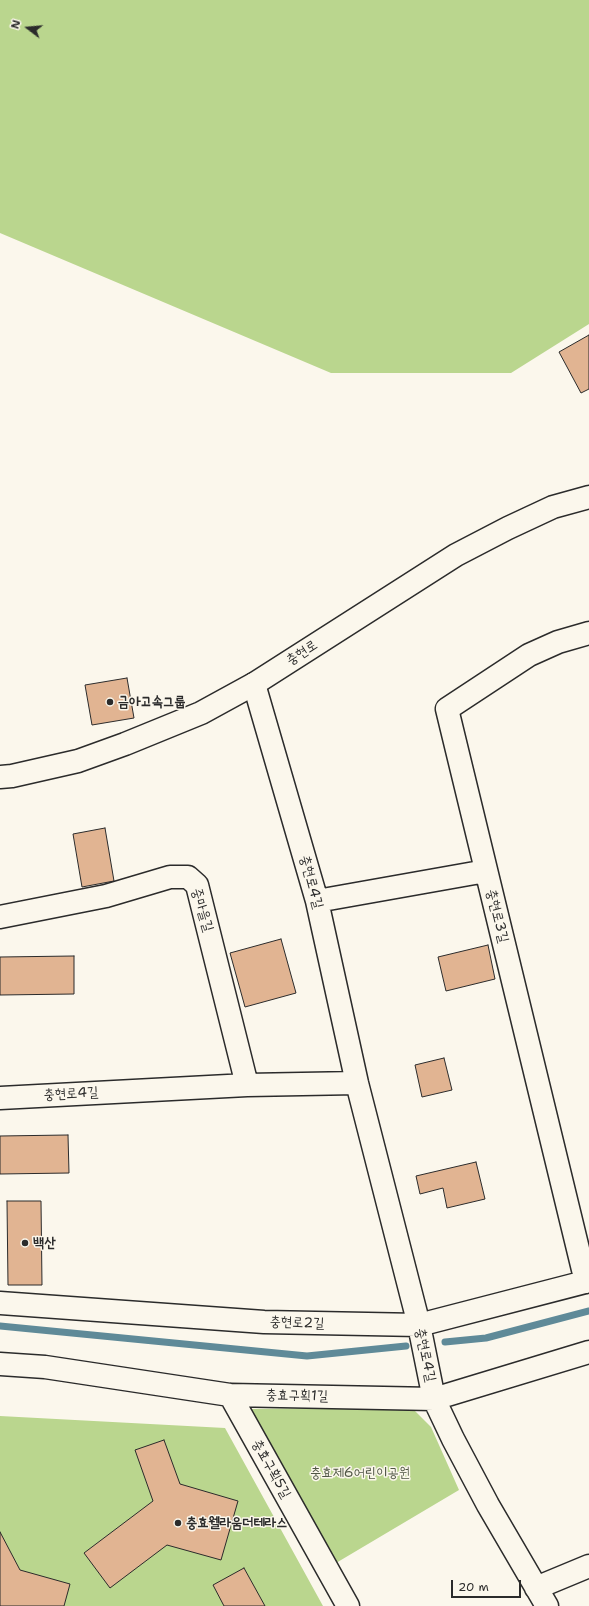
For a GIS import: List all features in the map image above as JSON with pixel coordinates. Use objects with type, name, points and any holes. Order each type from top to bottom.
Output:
[{"type":"street","name":"충현로","points":[[0,777],[12,776],[78,761],[125,744],[201,713],[254,684],[456,555],[553,507],[589,497]]},
{"type":"street","name":"충현로3길","points":[[587,1281],[446,709],[529,655],[558,642],[589,633]]},
{"type":"street","name":"충현로4길","points":[[254,684],[317,901],[357,1083],[419,1325],[434,1399],[453,1439],[488,1505],[542,1597]]},
{"type":"street","points":[[317,901],[486,871]]},
{"type":"street","name":"중마을길","points":[[0,917],[106,896],[170,877],[188,877],[197,886],[247,1085]]},
{"type":"street","name":"충현로4길","points":[[0,1098],[247,1085],[357,1083]]},
{"type":"street","name":"충현로2길","points":[[0,1303],[264,1322],[419,1325],[587,1281]]},
{"type":"street","name":"충효구획1길","points":[[0,1364],[45,1368],[230,1395],[434,1399],[589,1352]]},
{"type":"street","name":"충효구획5길","points":[[230,1395],[348,1606]]},
{"type":"street","points":[[542,1597],[589,1566]]},
{"type":"green space","points":[[0,0],[589,0],[589,324],[511,373],[331,373],[0,233]]},
{"type":"green space","name":"충효제6어린이공원","points":[[411,1407],[431,1427],[459,1490],[336,1563],[249,1409]]},
{"type":"green space","points":[[0,1416],[225,1428],[323,1606],[0,1606]]},
{"type":"building","points":[[589,335],[589,389],[581,393],[559,352]]},
{"type":"building","name":"금아고속그룹","points":[[127,678],[134,718],[92,725],[85,685]]},
{"type":"building","points":[[105,828],[114,881],[82,887],[73,834]]},
{"type":"building","points":[[281,939],[296,993],[245,1007],[230,953]]},
{"type":"building","points":[[488,945],[495,979],[446,991],[438,957]]},
{"type":"building","points":[[74,956],[74,994],[0,995],[0,957]]},
{"type":"building","points":[[444,1058],[452,1090],[422,1097],[415,1065]]},
{"type":"building","points":[[68,1135],[69,1173],[0,1174],[0,1136]]},
{"type":"building","points":[[476,1162],[485,1199],[447,1208],[443,1188],[420,1194],[416,1176]]},
{"type":"building","name":"백산","points":[[7,1201],[41,1201],[42,1285],[8,1285]]},
{"type":"building","name":"충효웰라움더테라스","points":[[164,1440],[180,1484],[238,1501],[221,1560],[167,1545],[110,1588],[84,1553],[153,1501],[135,1450]]},
{"type":"building","points":[[0,1532],[20,1570],[70,1584],[64,1606],[0,1606]]},
{"type":"building","name":"충효웰라움더테라스","points":[[244,1568],[265,1606],[224,1606],[213,1585]]},
{"type":"waterway","points":[[445,1342],[486,1338],[589,1311]]},
{"type":"waterway","points":[[0,1326],[307,1356],[406,1346]]},
{"type":"place","name":"금아고속그룹","points":[[110,702]]},
{"type":"place","name":"백산","points":[[25,1243]]},
{"type":"place","name":"충효웰라움더테라스","points":[[178,1523]]}]
